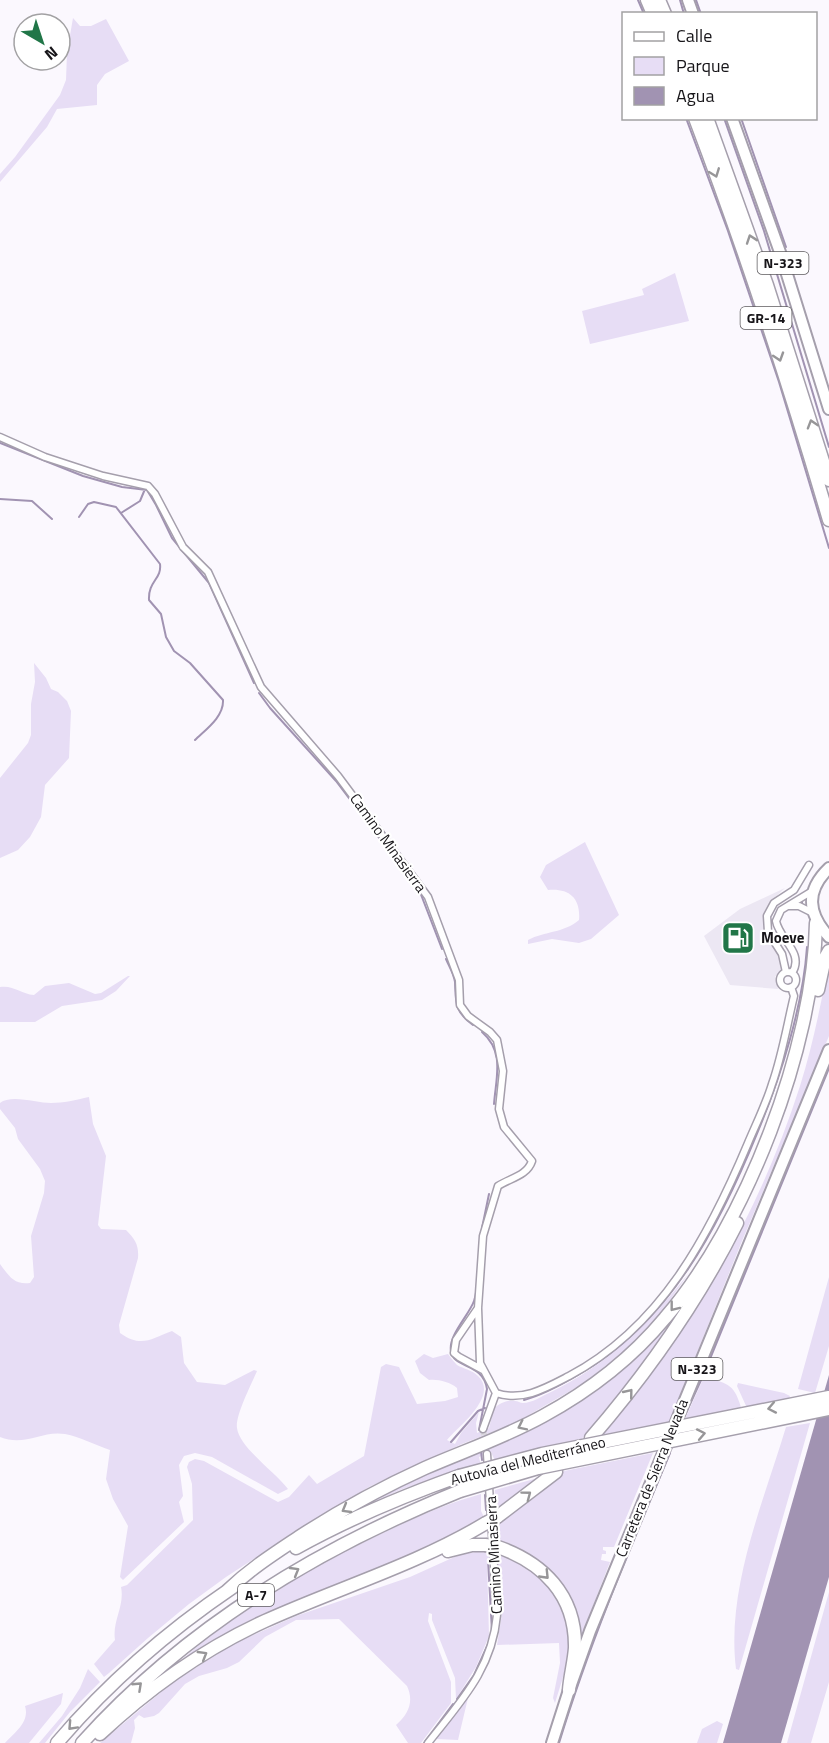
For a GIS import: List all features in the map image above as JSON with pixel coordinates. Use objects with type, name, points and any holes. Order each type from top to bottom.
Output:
[{"type":"highway","name":"GR-14","points":[[696,120],[753,279],[829,519]]},
{"type":"highway","name":"GR-14","points":[[707,120],[777,316],[829,480]]},
{"type":"highway","name":"N-323","points":[[733,120],[781,255],[829,409]]},
{"type":"highway","points":[[227,1591],[249,1570],[317,1526],[376,1492],[425,1468],[504,1435],[576,1398],[607,1375],[665,1319],[689,1288],[714,1249],[746,1186],[775,1116],[789,1074],[812,981],[816,948],[814,890],[820,876],[829,868]]},
{"type":"highway","points":[[815,918],[829,937]]},
{"type":"highway","points":[[591,1438],[635,1385],[680,1322],[728,1241],[752,1192],[776,1137],[799,1069],[825,958],[829,951]]},
{"type":"highway","name":"Carretera de Sierra Nevada","points":[[552,1743],[569,1690],[654,1471],[829,1050]]},
{"type":"highway","name":"Autovía del Mediterráneo","points":[[57,1743],[113,1683],[167,1636],[227,1591],[255,1572],[324,1533],[395,1500],[459,1476],[552,1452],[829,1397]]},
{"type":"highway","name":"Autovía del Mediterráneo","points":[[82,1743],[140,1684],[202,1633],[249,1600],[326,1553],[418,1508],[460,1491],[538,1468],[829,1409]]},
{"type":"highway","points":[[91,1743],[154,1688],[224,1642],[298,1606],[404,1565],[455,1541],[486,1524],[556,1472]]},
{"type":"highway","points":[[404,1565],[420,1562],[457,1548],[490,1545],[514,1552],[531,1561],[545,1573],[564,1599],[574,1632],[575,1651],[569,1690]]},
{"type":"street","name":"Camino Minasierra","points":[[0,437],[45,457],[103,476],[148,486],[155,494],[183,548],[208,572],[261,687],[338,776],[428,897],[459,980],[460,1005],[468,1016],[497,1040],[503,1071],[499,1109],[504,1127],[532,1161],[531,1166],[519,1176],[498,1186],[483,1236],[478,1308],[480,1363],[496,1393]]},
{"type":"street","points":[[809,865],[794,890],[774,903],[767,916],[768,932],[782,954],[789,973],[796,981],[791,987],[784,988],[780,982],[781,975],[789,973],[796,962],[794,952],[781,934],[776,921],[781,910],[814,890]]},
{"type":"street","points":[[786,906],[799,906],[815,918]]},
{"type":"street","points":[[483,1429],[496,1393],[506,1397],[533,1394],[605,1355],[653,1310],[678,1278],[700,1245],[736,1171],[772,1084],[794,996],[791,987]]},
{"type":"street","points":[[478,1308],[456,1340],[454,1353],[483,1370]]},
{"type":"street","name":"Camino Minasierra","points":[[428,1743],[474,1685],[488,1660],[496,1631],[497,1615],[487,1454]]},
{"type":"shaded area","name":"Moeve","points":[[785,888],[770,902],[764,924],[781,956],[783,968],[775,977],[778,989],[730,985],[704,936],[740,909]]},
{"type":"green space","points":[[73,18],[80,26],[91,26],[106,19],[129,61],[105,74],[97,85],[97,105],[57,109],[47,127],[0,182],[0,174],[60,95],[66,80],[66,72],[72,72]]},
{"type":"green space","points":[[675,273],[689,321],[590,344],[582,311],[644,295],[642,289]]},
{"type":"green space","points":[[34,663],[46,678],[51,689],[67,701],[71,711],[69,758],[45,785],[41,817],[30,837],[18,850],[0,858],[0,778],[28,743],[31,735]]},
{"type":"green space","points":[[585,842],[619,915],[591,939],[579,943],[552,939],[528,944],[528,940],[561,930],[579,920],[576,900],[568,893],[548,890],[540,877],[546,865]]},
{"type":"green space","points":[[829,962],[829,1036],[742,1241],[668,1425],[597,1438],[662,1358],[691,1316],[742,1228],[764,1182],[800,1086],[813,1040]]},
{"type":"green space","points":[[130,976],[116,991],[102,1000],[62,1006],[35,1022],[0,1022],[0,987],[9,987],[34,995],[45,986],[69,983],[95,994],[101,993]]},
{"type":"green space","points":[[89,1097],[93,1124],[106,1156],[98,1225],[101,1229],[126,1230],[134,1239],[138,1249],[138,1258],[119,1325],[120,1333],[127,1338],[146,1341],[172,1331],[181,1337],[184,1363],[197,1382],[225,1385],[254,1370],[257,1371],[241,1408],[237,1428],[244,1443],[288,1489],[278,1494],[212,1457],[195,1453],[184,1456],[179,1465],[183,1496],[179,1502],[184,1522],[123,1580],[120,1577],[128,1526],[113,1499],[106,1479],[110,1450],[76,1437],[57,1433],[17,1440],[0,1437],[0,1264],[9,1276],[20,1283],[30,1283],[34,1277],[31,1236],[44,1193],[45,1181],[40,1169],[18,1139],[15,1128],[0,1109],[0,1103],[17,1099],[56,1103]]},
{"type":"green space","points":[[689,1273],[661,1313],[628,1348],[584,1383],[515,1423],[462,1444],[369,1487],[226,1577],[189,1604],[104,1677],[94,1664],[115,1640],[121,1587],[127,1585],[193,1520],[192,1484],[187,1467],[189,1462],[195,1459],[204,1461],[278,1502],[289,1497],[309,1475],[317,1484],[364,1456],[381,1367],[386,1364],[399,1367],[417,1404],[458,1397],[457,1388],[454,1386],[444,1381],[429,1380],[420,1373],[415,1361],[424,1354],[433,1358],[448,1354],[457,1365],[476,1374],[483,1384],[484,1392],[481,1401],[468,1419],[447,1440],[455,1444],[479,1412],[476,1423],[477,1433],[489,1428],[494,1408],[504,1402],[533,1401],[570,1382],[609,1356],[643,1325]]},
{"type":"green space","points":[[829,1277],[829,1346],[815,1393],[798,1389]]},
{"type":"green space","points":[[688,1298],[651,1355],[580,1441],[495,1461],[491,1452],[479,1457],[481,1466],[400,1490],[342,1516],[390,1489],[545,1421]]},
{"type":"green space","points":[[704,1377],[730,1386],[742,1410],[684,1421]]},
{"type":"green space","points":[[738,1383],[790,1396],[788,1401],[747,1408],[737,1386]]},
{"type":"green space","points":[[810,1423],[739,1670],[736,1669],[734,1639],[736,1608],[741,1577],[757,1516],[786,1427]]},
{"type":"green space","points":[[653,1453],[614,1547],[603,1547],[606,1554],[602,1554],[601,1560],[610,1562],[579,1642],[551,1573],[534,1557],[496,1541],[496,1525],[538,1495],[564,1471]]},
{"type":"green space","points":[[545,1476],[493,1515],[495,1490]]},
{"type":"green space","points":[[481,1494],[481,1511],[484,1517],[450,1538],[400,1561],[280,1607],[226,1635],[170,1670],[239,1615],[314,1568],[408,1521],[451,1503]]},
{"type":"green space","points":[[490,1550],[490,1558],[487,1559],[489,1636],[476,1667],[456,1699],[455,1678],[432,1620],[432,1614],[429,1613],[428,1621],[451,1682],[451,1703],[421,1743],[408,1743],[396,1725],[409,1707],[410,1697],[407,1686],[339,1619],[296,1620],[265,1637],[239,1662],[199,1676],[185,1684],[159,1713],[144,1718],[139,1715],[134,1720],[135,1728],[131,1743],[100,1743],[172,1683],[231,1645],[296,1616],[410,1577],[461,1554]]},
{"type":"green space","points":[[496,1551],[523,1562],[535,1572],[551,1589],[563,1609],[569,1631],[569,1643],[566,1666],[555,1703],[553,1698],[560,1663],[559,1643],[497,1645],[503,1607]]},
{"type":"green space","points":[[829,1592],[829,1682],[811,1743],[787,1743]]},
{"type":"green space","points":[[88,1669],[100,1682],[70,1712],[45,1743],[39,1743],[62,1716],[80,1688]]},
{"type":"green space","points":[[63,1693],[61,1704],[29,1743],[5,1743],[24,1722],[25,1706]]},
{"type":"green space","points":[[468,1698],[458,1740],[436,1739]]},
{"type":"green space","points":[[717,1721],[723,1724],[717,1743],[697,1743],[702,1729]]},
{"type":"water","points":[[829,1375],[829,1577],[781,1743],[723,1743]]},
{"type":"waterway","points":[[638,0],[643,12]]},
{"type":"waterway","points":[[680,0],[683,12]]},
{"type":"waterway","points":[[696,0],[700,12]]},
{"type":"waterway","points":[[687,120],[728,231],[779,382],[829,548]]},
{"type":"waterway","points":[[725,120],[764,231],[829,447]]},
{"type":"waterway","points":[[742,120],[786,247]]},
{"type":"waterway","points":[[0,443],[83,476],[122,487],[147,490],[172,538],[209,583],[254,683]]},
{"type":"waterway","points":[[121,513],[140,501],[145,489]]},
{"type":"waterway","points":[[0,499],[32,501],[52,519]]},
{"type":"waterway","points":[[79,517],[88,504],[94,502],[116,507],[160,564],[149,600],[161,614],[166,637],[174,651],[190,663],[223,700],[217,717],[195,740]]},
{"type":"waterway","points":[[259,693],[336,781],[420,892],[442,949]]},
{"type":"waterway","points":[[524,1400],[545,1393],[611,1353],[665,1300],[688,1269],[726,1202],[767,1110],[796,1017],[807,947]]},
{"type":"waterway","points":[[446,959],[453,973],[459,1011],[473,1025]]},
{"type":"waterway","points":[[482,1032],[494,1048],[496,1056],[494,1104]]},
{"type":"waterway","points":[[705,1371],[829,1068]]},
{"type":"waterway","points":[[482,1228],[489,1194]]},
{"type":"waterway","points":[[479,1430],[487,1389],[480,1374],[453,1357],[451,1345],[476,1294],[480,1240]]},
{"type":"waterway","points":[[685,1415],[702,1378]]},
{"type":"waterway","points":[[451,1442],[478,1411],[485,1408]]},
{"type":"waterway","points":[[481,1451],[482,1460]]},
{"type":"waterway","points":[[559,1743],[597,1633],[670,1453]]},
{"type":"waterway","points":[[485,1495],[486,1510]]},
{"type":"waterway","points":[[488,1560],[492,1631]]},
{"type":"waterway","points":[[457,1699],[474,1675],[489,1642]]},
{"type":"waterway","points":[[424,1743],[453,1704]]},
{"type":"tunnel","points":[[483,1429],[487,1454]]},
{"type":"place","name":"Moeve","points":[[738,938]]}]
